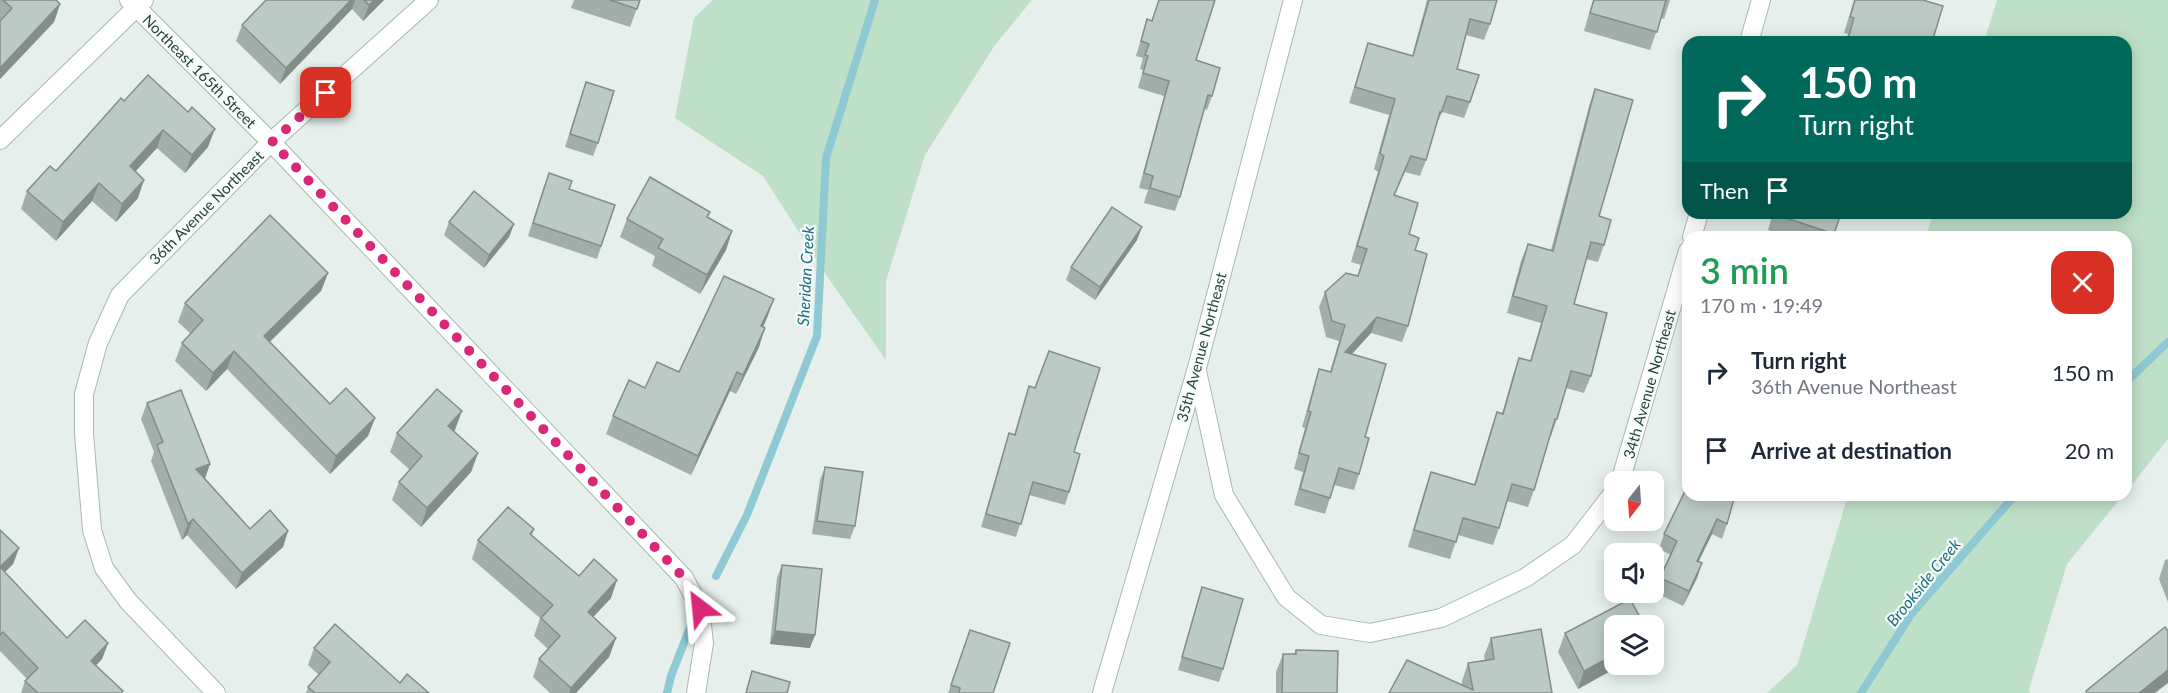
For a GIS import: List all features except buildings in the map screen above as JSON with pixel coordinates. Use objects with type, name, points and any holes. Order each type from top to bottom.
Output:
[{"type":"street","name":"36th Avenue Northeast","points":[[216,693],[128,602],[104,568],[92,530],[84,434],[84,394],[98,343],[120,295],[272,142],[429,0]]},
{"type":"street","name":"35th Avenue Northeast","points":[[1102,693],[1197,368],[1293,0]]},
{"type":"street","points":[[1751,36],[1761,0]]},
{"type":"street","name":"Northeast 165th Street","points":[[136,2],[272,142],[684,578],[700,608],[704,644],[696,693]]},
{"type":"street","points":[[0,140],[136,2]]},
{"type":"street","name":"34th Avenue Northeast","points":[[1623,471],[1682,271]]},
{"type":"street","points":[[1197,368],[1224,495],[1286,597],[1321,625],[1370,633],[1441,618],[1525,578],[1573,545],[1604,505]]},
{"type":"green space","points":[[713,0],[1032,0],[995,45],[925,155],[886,281],[886,360],[831,282],[763,176],[675,118],[694,18]]},
{"type":"green space","points":[[1997,0],[2168,0],[2168,439],[2132,484],[2132,231],[1928,231],[1931,219],[2132,219],[2132,36],[1986,36]]},
{"type":"green space","points":[[1846,501],[2118,501],[2067,564],[2029,689],[2030,693],[1767,693],[1797,665]]},
{"type":"waterway","name":"Sheridan Creek","points":[[716,576],[747,515],[817,336],[826,158],[875,0]]},
{"type":"waterway","name":"Brookside Creek","points":[[2132,376],[2168,342]]},
{"type":"waterway","name":"Brookside Creek","points":[[1861,693],[1912,613],[2010,501]]},
{"type":"waterway","name":"Sheridan Creek","points":[[667,693],[671,676],[691,625]]},
{"type":"route","points":[[326,93],[272,142],[684,578],[700,608]]}]
